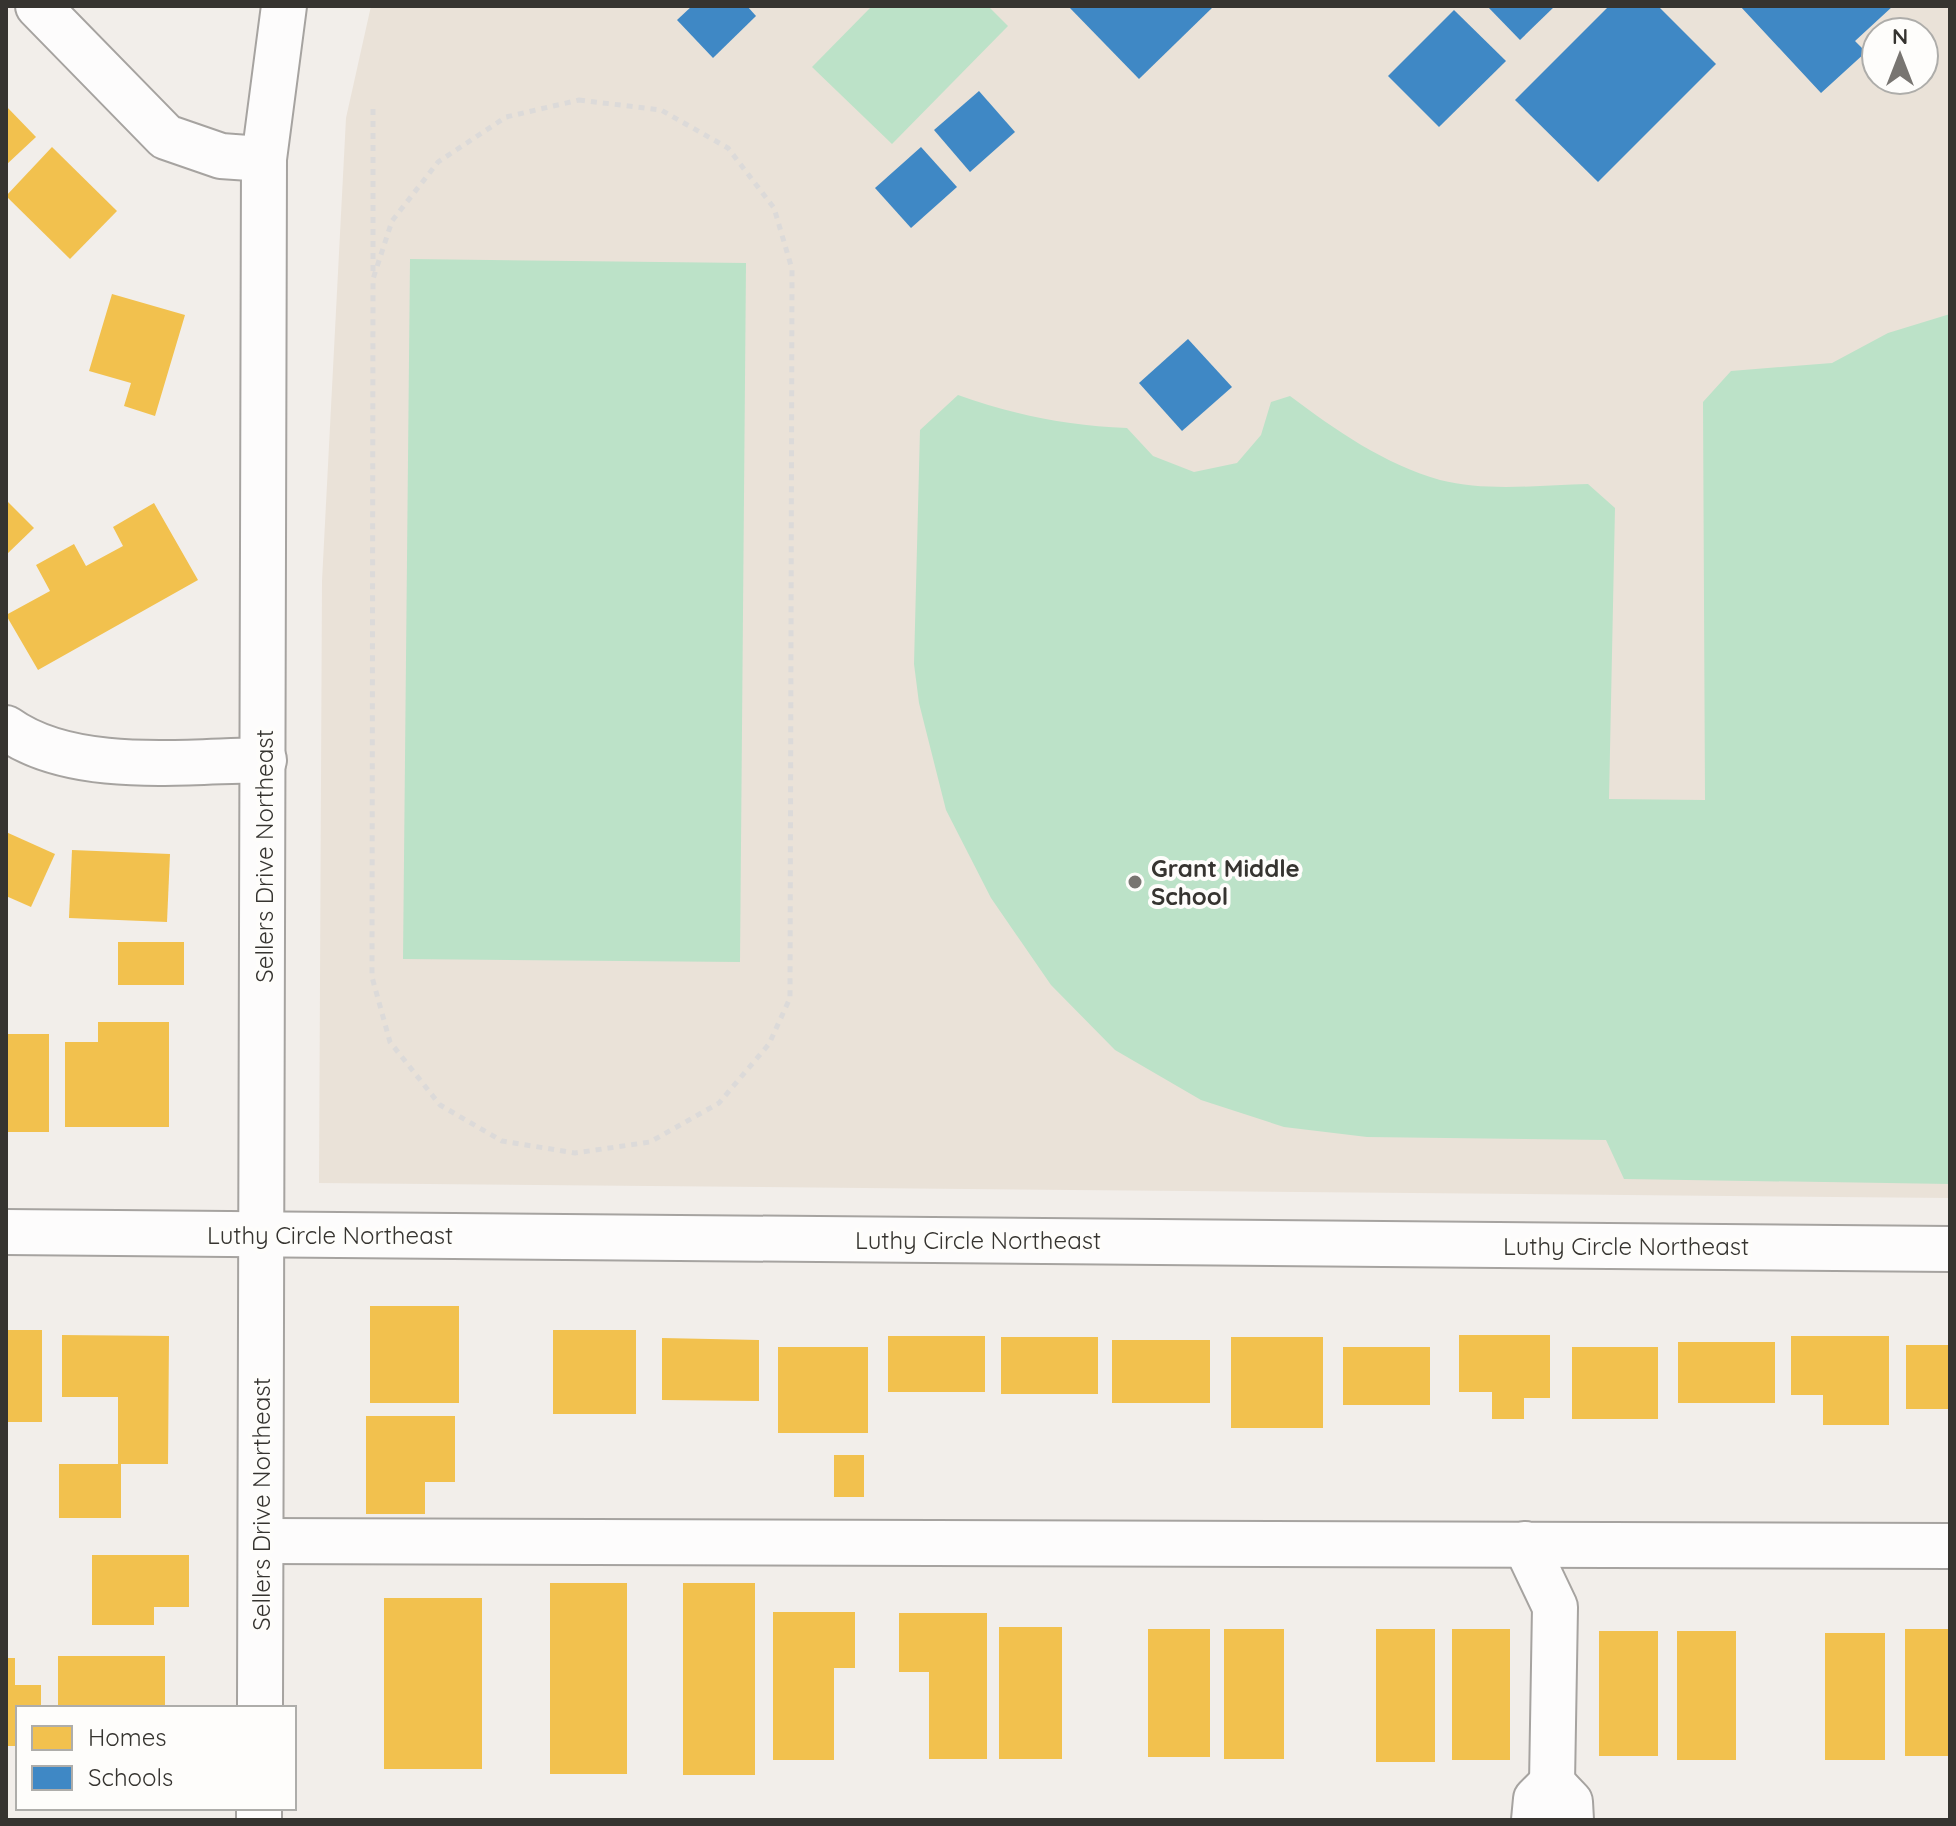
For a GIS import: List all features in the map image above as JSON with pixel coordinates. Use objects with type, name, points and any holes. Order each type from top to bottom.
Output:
[{"type":"street","points":[[38,6],[166,137],[221,156],[264,159]]},
{"type":"street","name":"Sellers Drive Northeast","points":[[260,1706],[264,159],[284,6]]},
{"type":"street","points":[[6,728],[28,744],[107,761],[264,760]]},
{"type":"street","name":"Luthy Circle Northeast","points":[[6,1232],[1950,1249]]},
{"type":"street","points":[[261,1541],[1950,1546]]},
{"type":"street","points":[[1525,1544],[1555,1607],[1552,1808]]},
{"type":"path","points":[[373,109],[372,977],[390,1042],[440,1105],[502,1141],[575,1153],[650,1142],[719,1103],[769,1044],[790,998],[792,269],[774,208],[728,148],[661,110],[579,100],[506,117],[438,162],[392,221],[373,279]]},
{"type":"shaded area","name":"Grant Middle School","points":[[371,6],[1950,6],[1950,1198],[319,1183],[322,581],[346,118]]},
{"type":"green space","points":[[872,6],[988,6],[1008,26],[892,144],[812,67]]},
{"type":"green space","points":[[410,259],[746,263],[740,962],[403,959]]},
{"type":"green space","points":[[1950,314],[1950,1184],[1624,1179],[1606,1140],[1367,1137],[1284,1127],[1201,1100],[1115,1050],[1051,985],[991,898],[946,810],[919,703],[914,664],[920,430],[958,395],[1041,418],[1127,428],[1153,456],[1194,472],[1237,463],[1261,435],[1271,402],[1290,396],[1380,456],[1440,480],[1495,487],[1588,484],[1615,508],[1609,799],[1705,800],[1703,402],[1731,371],[1832,363],[1888,333]]},
{"type":"building: Homes","points":[[6,106],[36,137],[6,165]]},
{"type":"building: Homes","points":[[52,147],[117,211],[70,259],[6,196]]},
{"type":"building: Homes","points":[[112,294],[185,315],[155,416],[124,406],[131,383],[89,371]]},
{"type":"building: Homes","points":[[6,500],[34,528],[6,555]]},
{"type":"building: Homes","points":[[154,503],[198,580],[38,670],[6,615],[50,591],[36,565],[74,544],[86,566],[123,546],[113,527]]},
{"type":"building: Homes","points":[[6,832],[55,854],[31,907],[6,896]]},
{"type":"building: Homes","points":[[72,850],[170,854],[167,922],[69,918]]},
{"type":"building: Homes","points":[[118,942],[184,942],[184,985],[118,985]]},
{"type":"building: Homes","points":[[98,1022],[169,1022],[169,1127],[65,1127],[65,1042],[98,1042]]},
{"type":"building: Homes","points":[[6,1034],[49,1034],[49,1132],[6,1132]]},
{"type":"building: Homes","points":[[370,1306],[459,1306],[459,1403],[370,1403]]},
{"type":"building: Homes","points":[[6,1330],[42,1330],[42,1422],[6,1422]]},
{"type":"building: Homes","points":[[553,1330],[636,1330],[636,1414],[553,1414]]},
{"type":"building: Homes","points":[[62,1335],[169,1336],[168,1464],[121,1464],[121,1518],[59,1518],[59,1464],[118,1464],[118,1397],[62,1397]]},
{"type":"building: Homes","points":[[1459,1335],[1550,1335],[1550,1398],[1524,1398],[1524,1419],[1492,1419],[1492,1392],[1459,1392]]},
{"type":"building: Homes","points":[[888,1336],[985,1336],[985,1392],[888,1392]]},
{"type":"building: Homes","points":[[1791,1336],[1889,1336],[1889,1425],[1823,1425],[1823,1395],[1791,1395]]},
{"type":"building: Homes","points":[[1001,1337],[1098,1337],[1098,1394],[1001,1394]]},
{"type":"building: Homes","points":[[1231,1337],[1323,1337],[1323,1428],[1231,1428]]},
{"type":"building: Homes","points":[[662,1338],[759,1340],[759,1401],[662,1400]]},
{"type":"building: Homes","points":[[1112,1340],[1210,1340],[1210,1403],[1112,1403]]},
{"type":"building: Homes","points":[[1678,1342],[1775,1342],[1775,1403],[1678,1403]]},
{"type":"building: Homes","points":[[1906,1345],[1950,1345],[1950,1409],[1906,1409]]},
{"type":"building: Homes","points":[[778,1347],[868,1347],[868,1433],[778,1433]]},
{"type":"building: Homes","points":[[1343,1347],[1430,1347],[1430,1405],[1343,1405]]},
{"type":"building: Homes","points":[[1572,1347],[1658,1347],[1658,1419],[1572,1419]]},
{"type":"building: Homes","points":[[366,1416],[455,1416],[455,1482],[425,1482],[425,1514],[366,1514]]},
{"type":"building: Homes","points":[[834,1455],[864,1455],[864,1497],[834,1497]]},
{"type":"building: Homes","points":[[92,1555],[189,1555],[189,1607],[154,1607],[154,1625],[92,1625]]},
{"type":"building: Homes","points":[[550,1583],[627,1583],[627,1774],[550,1774]]},
{"type":"building: Homes","points":[[683,1583],[755,1583],[755,1775],[683,1775]]},
{"type":"building: Homes","points":[[384,1598],[482,1598],[482,1769],[384,1769]]},
{"type":"building: Homes","points":[[773,1612],[855,1612],[855,1668],[834,1668],[834,1760],[773,1760]]},
{"type":"building: Homes","points":[[899,1613],[987,1613],[987,1759],[929,1759],[929,1672],[899,1672]]},
{"type":"building: Homes","points":[[999,1627],[1062,1627],[1062,1759],[999,1759]]},
{"type":"building: Homes","points":[[1148,1629],[1210,1629],[1210,1757],[1148,1757]]},
{"type":"building: Homes","points":[[1224,1629],[1284,1629],[1284,1759],[1224,1759]]},
{"type":"building: Homes","points":[[1376,1629],[1435,1629],[1435,1762],[1376,1762]]},
{"type":"building: Homes","points":[[1452,1629],[1510,1629],[1510,1760],[1452,1760]]},
{"type":"building: Homes","points":[[1905,1629],[1950,1629],[1950,1756],[1905,1756]]},
{"type":"building: Homes","points":[[1599,1631],[1658,1631],[1658,1756],[1599,1756]]},
{"type":"building: Homes","points":[[1677,1631],[1736,1631],[1736,1760],[1677,1760]]},
{"type":"building: Homes","points":[[1825,1633],[1885,1633],[1885,1760],[1825,1760]]},
{"type":"building: Homes","points":[[58,1656],[165,1656],[165,1706],[58,1706]]},
{"type":"building: Homes","points":[[6,1658],[15,1658],[15,1685],[41,1685],[41,1706],[16,1706],[16,1746],[6,1746]]},
{"type":"building: Schools","points":[[692,6],[747,6],[756,16],[713,58],[677,20]]},
{"type":"building: Schools","points":[[1068,6],[1214,6],[1139,79]]},
{"type":"building: Schools","points":[[1487,6],[1555,6],[1520,40]]},
{"type":"building: Schools","points":[[1609,6],[1658,6],[1716,64],[1598,182],[1515,100]]},
{"type":"building: Schools","points":[[1740,6],[1893,6],[1882,16],[1860,16],[1860,36],[1855,41],[1860,46],[1860,57],[1821,93]]},
{"type":"building: Schools","points":[[1454,10],[1506,61],[1439,127],[1388,76]]},
{"type":"building: Schools","points":[[979,91],[1015,132],[970,172],[934,130]]},
{"type":"building: Schools","points":[[921,147],[957,187],[911,228],[875,188]]},
{"type":"building: Schools","points":[[1188,339],[1232,387],[1182,431],[1139,383]]},
{"type":"place","name":"Grant Middle School","points":[[1135,882]]}]
